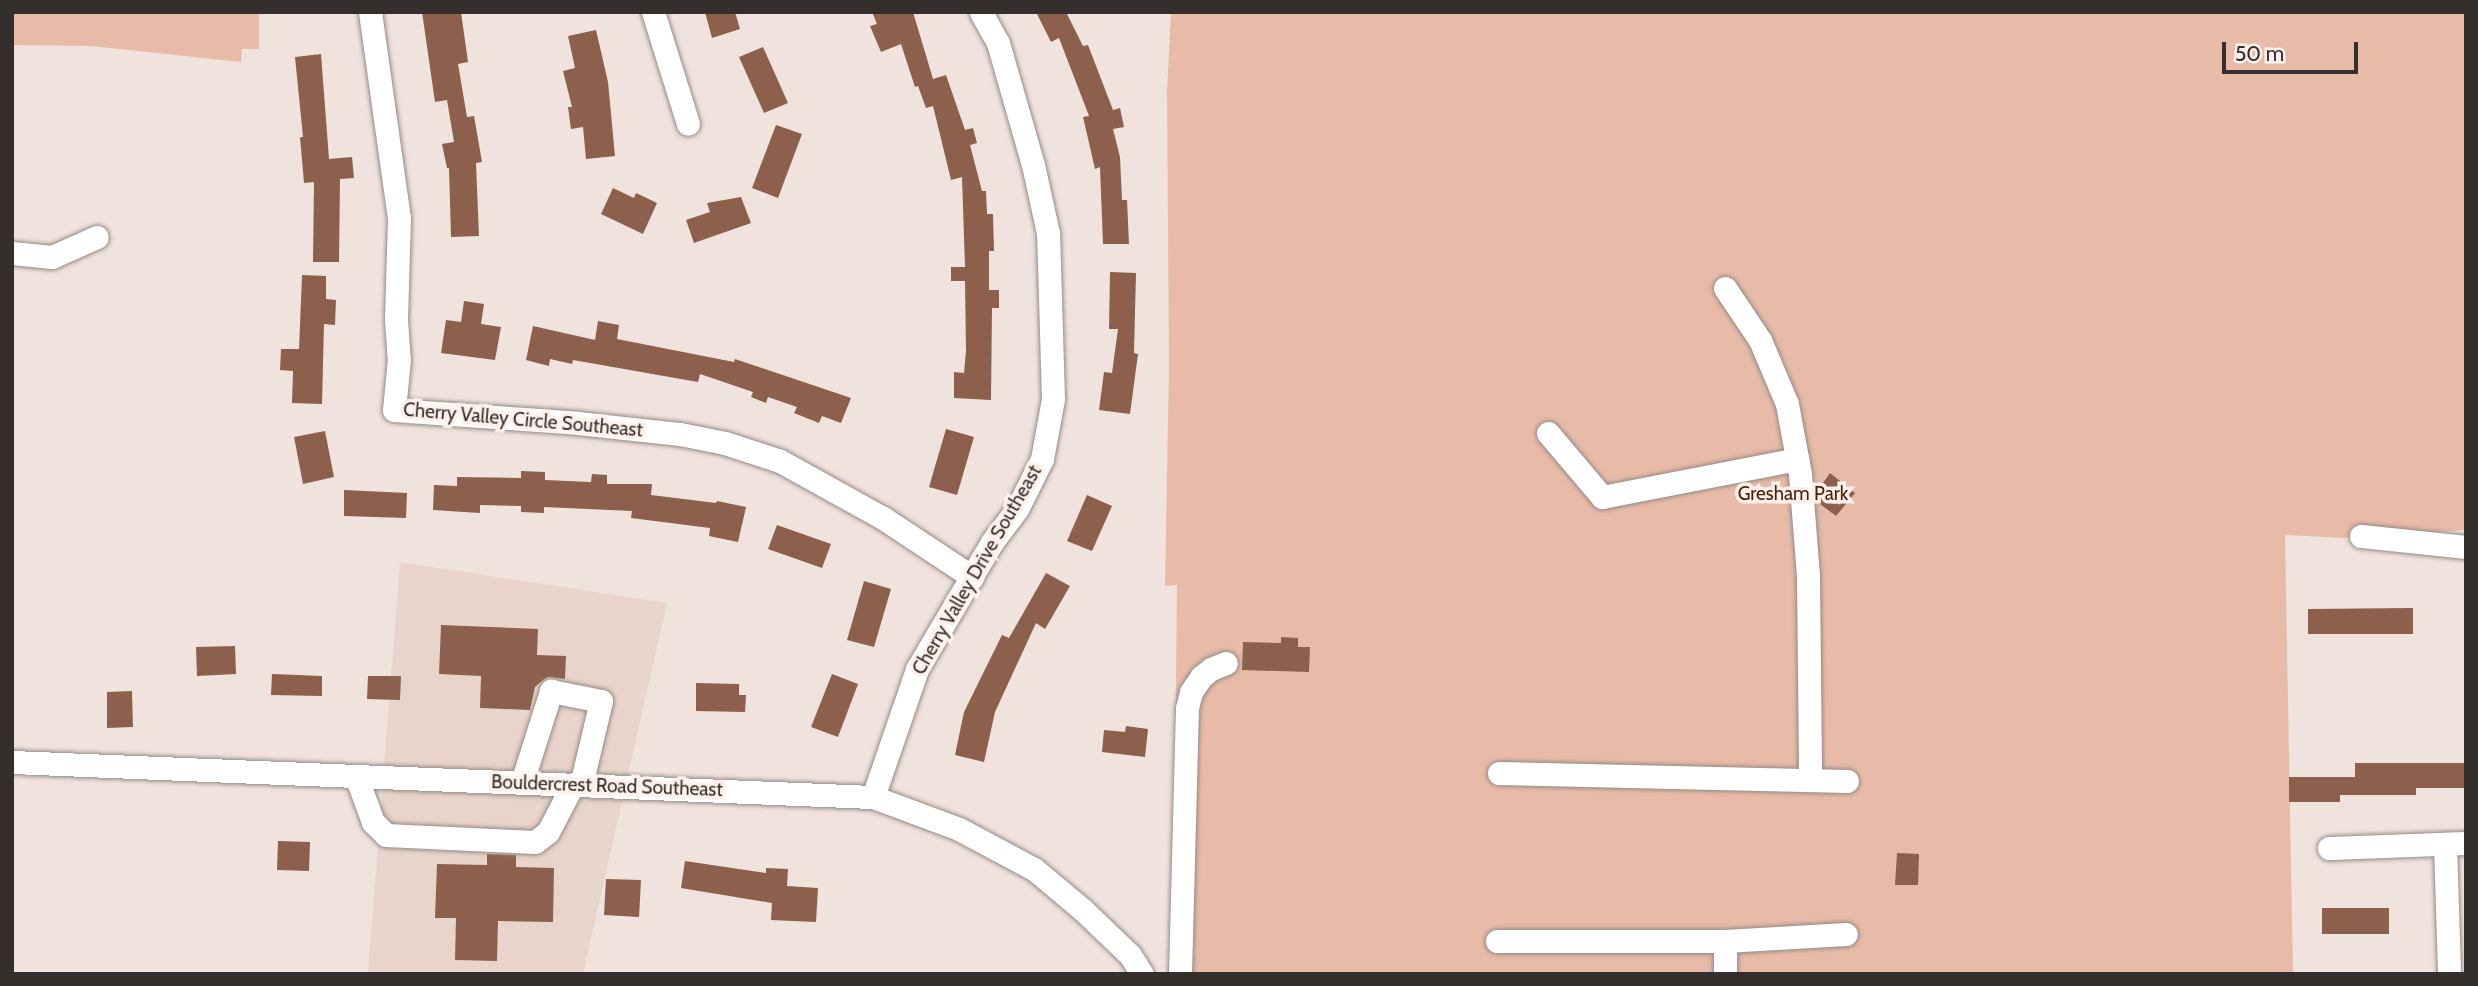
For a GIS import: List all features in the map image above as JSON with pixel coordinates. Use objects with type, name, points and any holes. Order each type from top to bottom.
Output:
[{"type":"street","name":"Cherry Valley Circle Southeast","points":[[370,12],[399,218],[396,320],[399,359],[394,410],[578,423],[680,434],[725,443],[780,461],[883,518],[972,577]]},
{"type":"street","points":[[653,12],[688,124]]},
{"type":"street","name":"Cherry Valley Drive Southeast","points":[[873,797],[917,670],[992,542],[1017,509],[1041,459],[1053,399],[1053,313],[1048,233],[1033,165],[998,43],[981,12]]},
{"type":"street","points":[[12,253],[52,257],[97,237]]},
{"type":"street","points":[[1725,288],[1766,353],[1787,404],[1797,459],[1808,576],[1810,780]]},
{"type":"street","points":[[1548,433],[1602,497],[1797,459]]},
{"type":"street","points":[[2361,536],[2466,547]]},
{"type":"street","points":[[1180,974],[1187,708],[1191,691],[1201,677],[1226,663]]},
{"type":"street","points":[[356,776],[373,822],[386,835],[535,842],[548,832],[577,785],[601,701],[551,691],[522,782]]},
{"type":"street","name":"Bouldercrest Road Southeast","points":[[12,762],[873,797],[959,829],[1034,869],[1083,910],[1130,955],[1142,974]]},
{"type":"street","points":[[1499,773],[1847,781]]},
{"type":"street","points":[[2329,848],[2456,844],[2449,974]]},
{"type":"street","points":[[1497,940],[1725,942],[1846,934]]},
{"type":"street","points":[[1725,942],[1725,974]]},
{"type":"shaded area","points":[[400,562],[667,603],[583,974],[368,974]]},
{"type":"green space","points":[[12,12],[259,12],[259,49],[242,49],[241,62],[91,46],[12,45]]},
{"type":"green space","name":"Gresham Park","points":[[1171,12],[2466,12],[2466,530],[2342,538],[2285,535],[2293,974],[1173,974],[1177,585],[1165,586],[1169,365],[1167,91]]},
{"type":"building","points":[[422,12],[461,12],[468,62],[458,64],[467,117],[474,116],[482,162],[476,163],[479,236],[451,237],[449,168],[442,144],[454,142],[447,100],[435,102]]},
{"type":"building","points":[[705,12],[735,12],[740,29],[712,38]]},
{"type":"building","points":[[872,12],[913,12],[933,79],[946,75],[965,130],[973,128],[977,143],[970,145],[982,191],[986,191],[987,214],[993,214],[994,251],[989,251],[989,290],[999,290],[999,308],[992,308],[991,400],[954,398],[954,372],[964,373],[966,351],[965,281],[951,281],[951,267],[965,267],[962,177],[951,180],[933,106],[926,108],[918,86],[915,87],[901,44],[881,52],[870,26],[877,24]]},
{"type":"building","points":[[1036,12],[1066,12],[1083,46],[1088,45],[1113,110],[1120,108],[1124,127],[1113,129],[1120,157],[1122,200],[1127,200],[1129,244],[1103,244],[1100,167],[1095,169],[1083,117],[1089,116],[1059,38],[1051,42]]},
{"type":"building","points":[[596,30],[608,82],[615,156],[586,159],[583,127],[571,129],[568,107],[572,107],[563,71],[575,68],[568,36]]},
{"type":"building","points":[[763,47],[788,103],[764,113],[739,57]]},
{"type":"building","points":[[321,54],[329,159],[352,157],[354,178],[340,179],[339,262],[313,262],[314,182],[304,183],[300,137],[303,137],[295,57]]},
{"type":"building","points":[[776,125],[802,134],[778,198],[752,188]]},
{"type":"building","points":[[613,188],[634,198],[636,193],[657,203],[643,234],[601,214]]},
{"type":"building","points":[[741,197],[751,223],[694,243],[686,220],[710,212],[707,203]]},
{"type":"building","points":[[1110,272],[1136,273],[1134,353],[1138,354],[1130,414],[1099,410],[1104,372],[1112,373],[1118,329],[1109,329]]},
{"type":"building","points":[[302,275],[326,276],[326,299],[336,300],[335,325],[324,324],[322,404],[292,403],[293,371],[280,370],[281,349],[299,349]]},
{"type":"building","points":[[464,301],[484,304],[481,324],[501,327],[495,360],[441,353],[446,320],[461,322]]},
{"type":"building","points":[[598,321],[619,325],[617,339],[734,362],[735,359],[851,398],[841,423],[822,416],[819,423],[794,413],[797,407],[768,397],[766,403],[751,397],[753,392],[700,374],[698,382],[573,360],[572,364],[550,359],[549,366],[526,360],[533,326],[595,340]]},
{"type":"building","points":[[946,429],[974,437],[957,495],[929,487]]},
{"type":"building","points":[[325,431],[334,477],[303,484],[294,437]]},
{"type":"building","points":[[521,471],[545,472],[545,480],[591,482],[592,474],[607,475],[607,484],[652,484],[651,495],[717,501],[746,507],[738,542],[709,536],[710,528],[631,518],[632,511],[544,507],[544,513],[521,512],[521,506],[480,505],[480,513],[433,510],[434,485],[457,486],[457,477],[521,478]]},
{"type":"building","points":[[1830,473],[1855,493],[1836,516],[1816,501],[1816,493]]},
{"type":"building","points":[[344,490],[407,493],[406,518],[344,516]]},
{"type":"building","points":[[1087,495],[1112,506],[1092,551],[1067,541]]},
{"type":"building","points":[[777,525],[831,544],[822,568],[768,549]]},
{"type":"building","points":[[1046,573],[1070,586],[1045,629],[1036,623],[995,712],[984,762],[955,755],[964,712],[1002,635],[1009,638]]},
{"type":"building","points":[[864,581],[891,589],[874,647],[847,640]]},
{"type":"building","points":[[2413,608],[2413,634],[2308,634],[2308,609]]},
{"type":"building","points":[[441,625],[538,629],[537,655],[566,656],[565,679],[548,677],[535,687],[530,710],[480,708],[481,676],[439,674]]},
{"type":"building","points":[[1281,637],[1298,638],[1298,647],[1310,647],[1309,672],[1242,670],[1243,642],[1281,643]]},
{"type":"building","points":[[235,646],[236,674],[197,676],[196,647]]},
{"type":"building","points":[[272,674],[322,676],[322,696],[271,695]]},
{"type":"building","points":[[832,674],[858,684],[838,737],[811,727]]},
{"type":"building","points":[[368,676],[401,676],[400,700],[367,699]]},
{"type":"building","points":[[696,683],[739,684],[739,695],[746,695],[745,712],[696,711]]},
{"type":"building","points":[[132,691],[133,727],[107,728],[107,692]]},
{"type":"building","points":[[1126,726],[1148,729],[1145,757],[1102,752],[1104,730],[1125,732]]},
{"type":"building","points":[[2355,763],[2466,763],[2466,788],[2416,788],[2416,795],[2340,795],[2340,802],[2289,802],[2289,777],[2355,777]]},
{"type":"building","points":[[278,841],[310,842],[309,871],[277,870]]},
{"type":"building","points":[[1897,853],[1919,854],[1918,885],[1895,885]]},
{"type":"building","points":[[487,854],[516,855],[516,867],[554,868],[553,922],[498,921],[497,961],[455,960],[456,918],[435,918],[437,864],[487,865]]},
{"type":"building","points":[[685,861],[766,873],[766,868],[788,869],[787,886],[818,888],[816,922],[771,920],[772,903],[681,888]]},
{"type":"building","points":[[606,879],[641,880],[639,917],[604,915]]},
{"type":"building","points":[[2322,908],[2389,908],[2389,934],[2322,934]]}]
